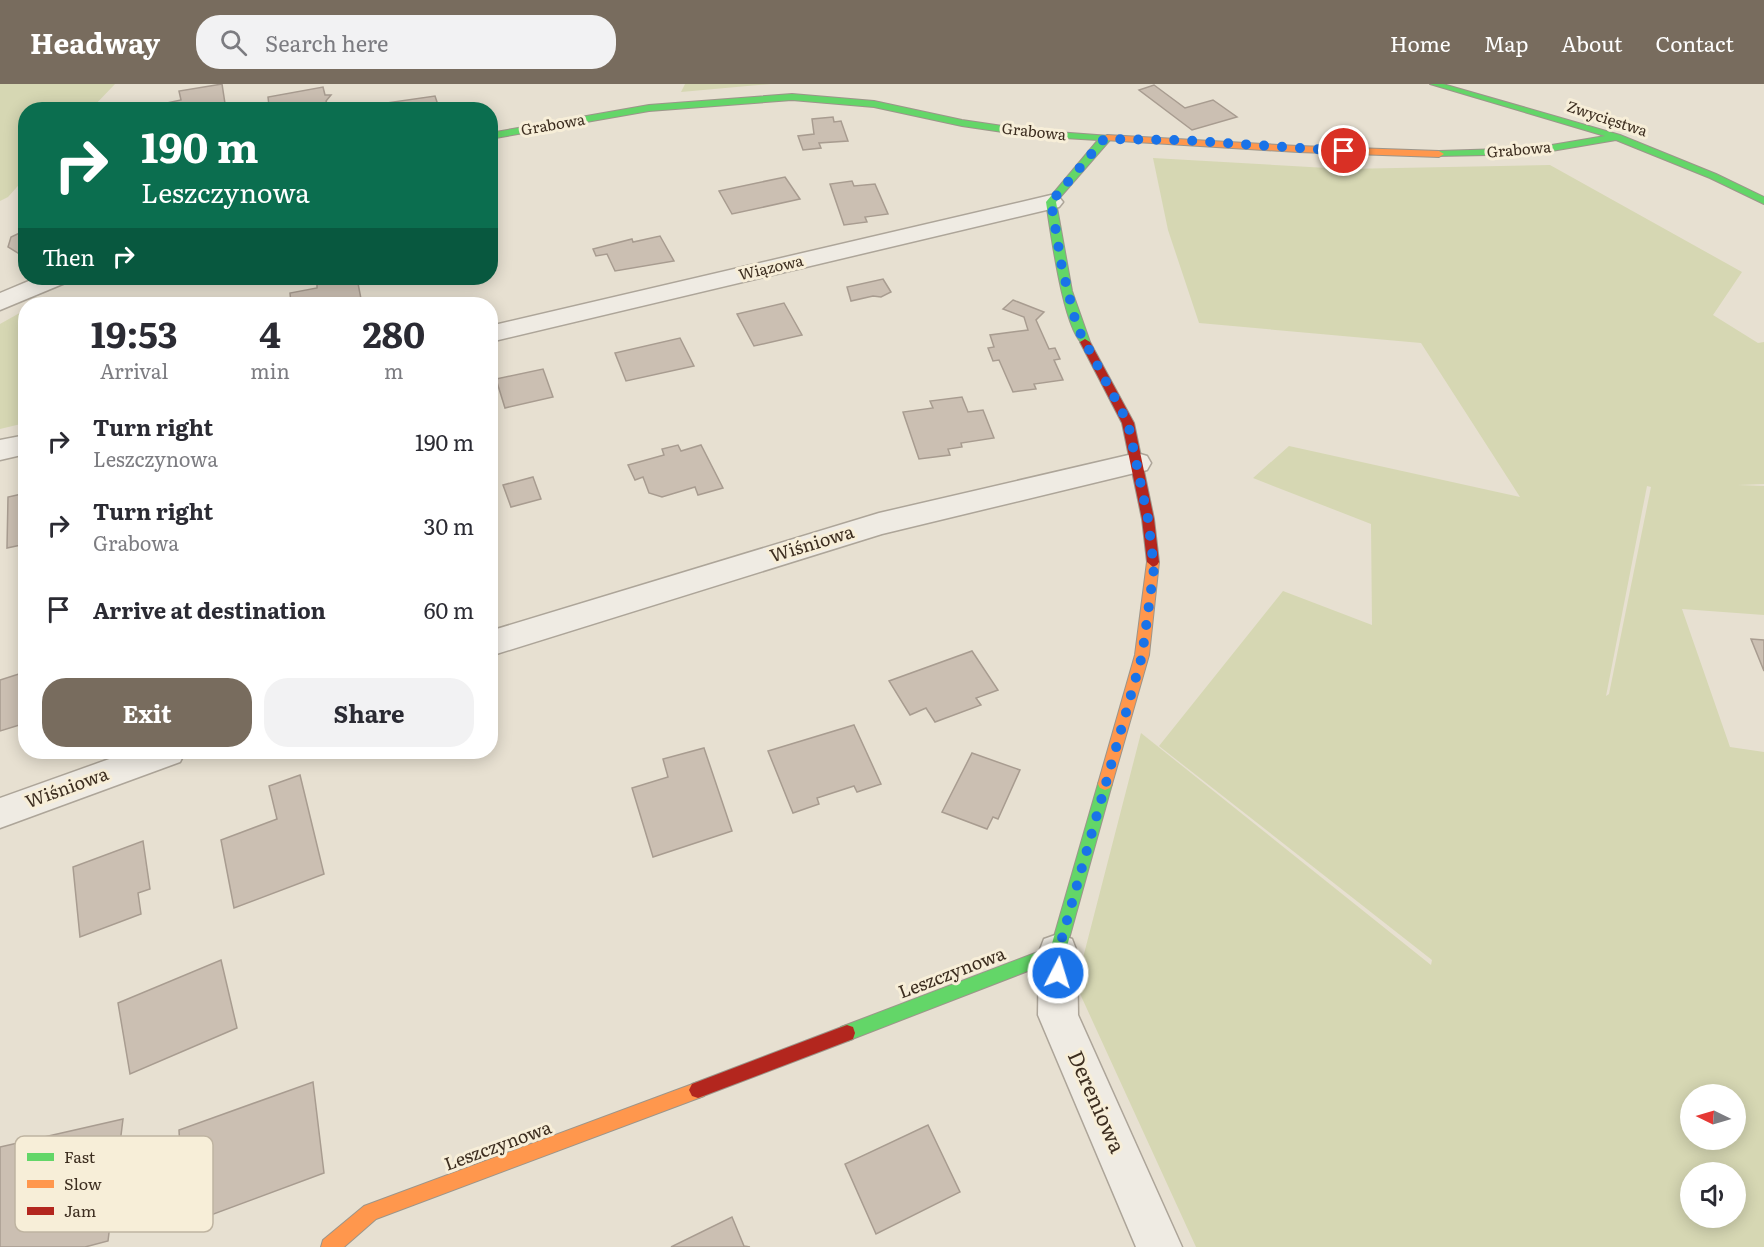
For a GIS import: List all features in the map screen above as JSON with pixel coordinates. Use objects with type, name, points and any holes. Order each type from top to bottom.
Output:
[{"type":"street","name":"Zwycięstwa","points":[[1434,84],[1617,137],[1713,176],[1764,201]]},
{"type":"street","name":"Grabowa","points":[[498,135],[649,108],[792,97],[874,104],[962,123],[1030,134],[1104,139],[1181,140],[1413,154],[1534,151],[1617,137]]},
{"type":"street","points":[[1058,952],[1142,656],[1154,568],[1128,423],[1077,327],[1062,268],[1051,202],[1104,139]]},
{"type":"street","name":"Wiązowa","points":[[498,332],[1051,202]]},
{"type":"street","points":[[0,302],[40,285]]},
{"type":"street","points":[[0,450],[18,446]]},
{"type":"street","name":"Wiśniowa","points":[[498,642],[879,524],[1137,463]]},
{"type":"street","name":"Wiśniowa","points":[[0,813],[149,759]]},
{"type":"street","name":"Leszczynowa","points":[[330,1247],[370,1212],[1058,952]]},
{"type":"street","name":"Dereniowa","points":[[1058,952],[1058,1015],[1159,1247]]},
{"type":"green space","points":[[0,84],[115,84],[98,102],[18,102],[18,186],[8,197],[0,201]]},
{"type":"green space","points":[[685,84],[771,84],[681,92]]},
{"type":"green space","points":[[1153,158],[1345,169],[1550,165],[1742,272],[1713,315],[1758,343],[1764,342],[1764,484],[1738,485],[1764,486],[1764,615],[1682,609],[1730,747],[1764,752],[1764,1247],[1196,1247],[1076,985],[1141,733],[1431,965],[1432,960],[1159,746],[1283,591],[1372,625],[1371,524],[1253,478],[1289,446],[1520,497],[1421,343],[1199,323],[1168,230]],"holes":[[[1647,486],[1651,487],[1609,694],[1606,696]]]},
{"type":"green space","points":[[18,314],[18,425],[0,429],[0,324]]},
{"type":"building","points":[[222,84],[225,102],[172,102],[181,100],[179,91]]},
{"type":"building","points":[[1154,85],[1185,108],[1213,100],[1237,117],[1192,130],[1139,90]]},
{"type":"building","points":[[323,87],[325,95],[331,95],[326,102],[269,102],[268,97]]},
{"type":"building","points":[[435,96],[437,102],[393,102]]},
{"type":"building","points":[[833,117],[834,122],[841,121],[848,141],[819,143],[821,148],[803,150],[798,136],[814,134],[812,119]]},
{"type":"building","points":[[785,177],[800,199],[732,214],[719,191]]},
{"type":"building","points":[[852,181],[854,186],[875,184],[888,214],[865,217],[867,222],[844,225],[830,184]]},
{"type":"building","points":[[18,234],[18,253],[8,247],[11,237]]},
{"type":"building","points":[[660,236],[674,261],[615,271],[607,254],[596,256],[593,249],[632,239],[633,242]]},
{"type":"building","points":[[883,279],[891,292],[881,297],[873,296],[851,301],[847,287]]},
{"type":"building","points":[[317,285],[358,285],[361,297],[290,297],[290,293],[317,288]]},
{"type":"building","points":[[1013,300],[1044,312],[1036,320],[1049,349],[1055,348],[1060,359],[1054,360],[1063,380],[1034,384],[1036,389],[1013,392],[999,360],[993,361],[988,348],[994,347],[990,335],[1028,330],[1024,317],[1003,309]]},
{"type":"building","points":[[784,303],[802,335],[754,346],[737,314]]},
{"type":"building","points":[[680,338],[694,366],[626,381],[615,353]]},
{"type":"building","points":[[543,369],[553,397],[505,408],[498,379]]},
{"type":"building","points":[[962,397],[968,412],[983,410],[994,438],[961,443],[962,447],[948,449],[950,455],[919,459],[903,412],[933,408],[930,401]]},
{"type":"building","points":[[678,445],[681,451],[701,445],[723,488],[698,495],[695,487],[662,497],[649,493],[643,477],[635,480],[628,465],[664,455],[662,449]]},
{"type":"building","points":[[533,477],[541,499],[511,507],[503,485]]},
{"type":"building","points":[[18,495],[18,546],[7,548],[8,497]]},
{"type":"building","points":[[1751,639],[1764,640],[1764,671]]},
{"type":"building","points":[[972,651],[998,690],[976,698],[981,705],[935,722],[926,708],[910,715],[889,681]]},
{"type":"building","points":[[18,674],[18,725],[0,731],[0,680]]},
{"type":"building","points":[[854,725],[881,784],[857,792],[854,786],[817,798],[819,804],[793,813],[768,751]]},
{"type":"building","points":[[704,748],[732,831],[653,857],[632,788],[668,777],[663,759]]},
{"type":"building","points":[[972,753],[1020,770],[998,819],[993,817],[987,829],[942,812]]},
{"type":"building","points":[[300,775],[324,874],[234,908],[221,840],[277,819],[269,786]]},
{"type":"building","points":[[143,841],[150,889],[138,893],[141,914],[80,937],[73,867]]},
{"type":"building","points":[[221,960],[237,1028],[130,1074],[118,1003]]},
{"type":"building","points":[[313,1082],[324,1173],[213,1214],[213,1136],[179,1136],[179,1130]]},
{"type":"building","points":[[123,1119],[121,1136],[48,1136]]},
{"type":"building","points":[[928,1125],[960,1192],[876,1234],[845,1164]]},
{"type":"building","points":[[15,1144],[15,1232],[109,1232],[108,1241],[85,1247],[0,1247],[0,1147]]},
{"type":"building","points":[[732,1217],[744,1246],[750,1247],[671,1247]]},
{"type":"traffic: fast","points":[[1434,84],[1617,137],[1713,176],[1764,201]]},
{"type":"traffic: fast","points":[[498,135],[649,108],[792,97],[874,104],[962,123],[1030,133],[1107,138]]},
{"type":"traffic: fast","points":[[1439,154],[1534,151],[1617,137]]},
{"type":"traffic: fast","points":[[1085,342],[1067,291],[1051,202],[1104,139]]},
{"type":"traffic: fast","points":[[847,1033],[1058,952],[1105,784]]},
{"type":"traffic: slow","points":[[1107,138],[1439,154]]},
{"type":"traffic: slow","points":[[1105,784],[1142,655],[1153,562]]},
{"type":"traffic: slow","points":[[330,1247],[370,1212],[698,1090]]},
{"type":"traffic: jam","points":[[1085,342],[1128,423],[1148,519],[1153,562]]},
{"type":"traffic: jam","points":[[698,1090],[847,1033]]},
{"type":"route","points":[[1058,973],[1058,952],[1142,656],[1154,568],[1148,519],[1128,423],[1077,327],[1062,268],[1051,202],[1104,139],[1181,140],[1344,151]]}]
